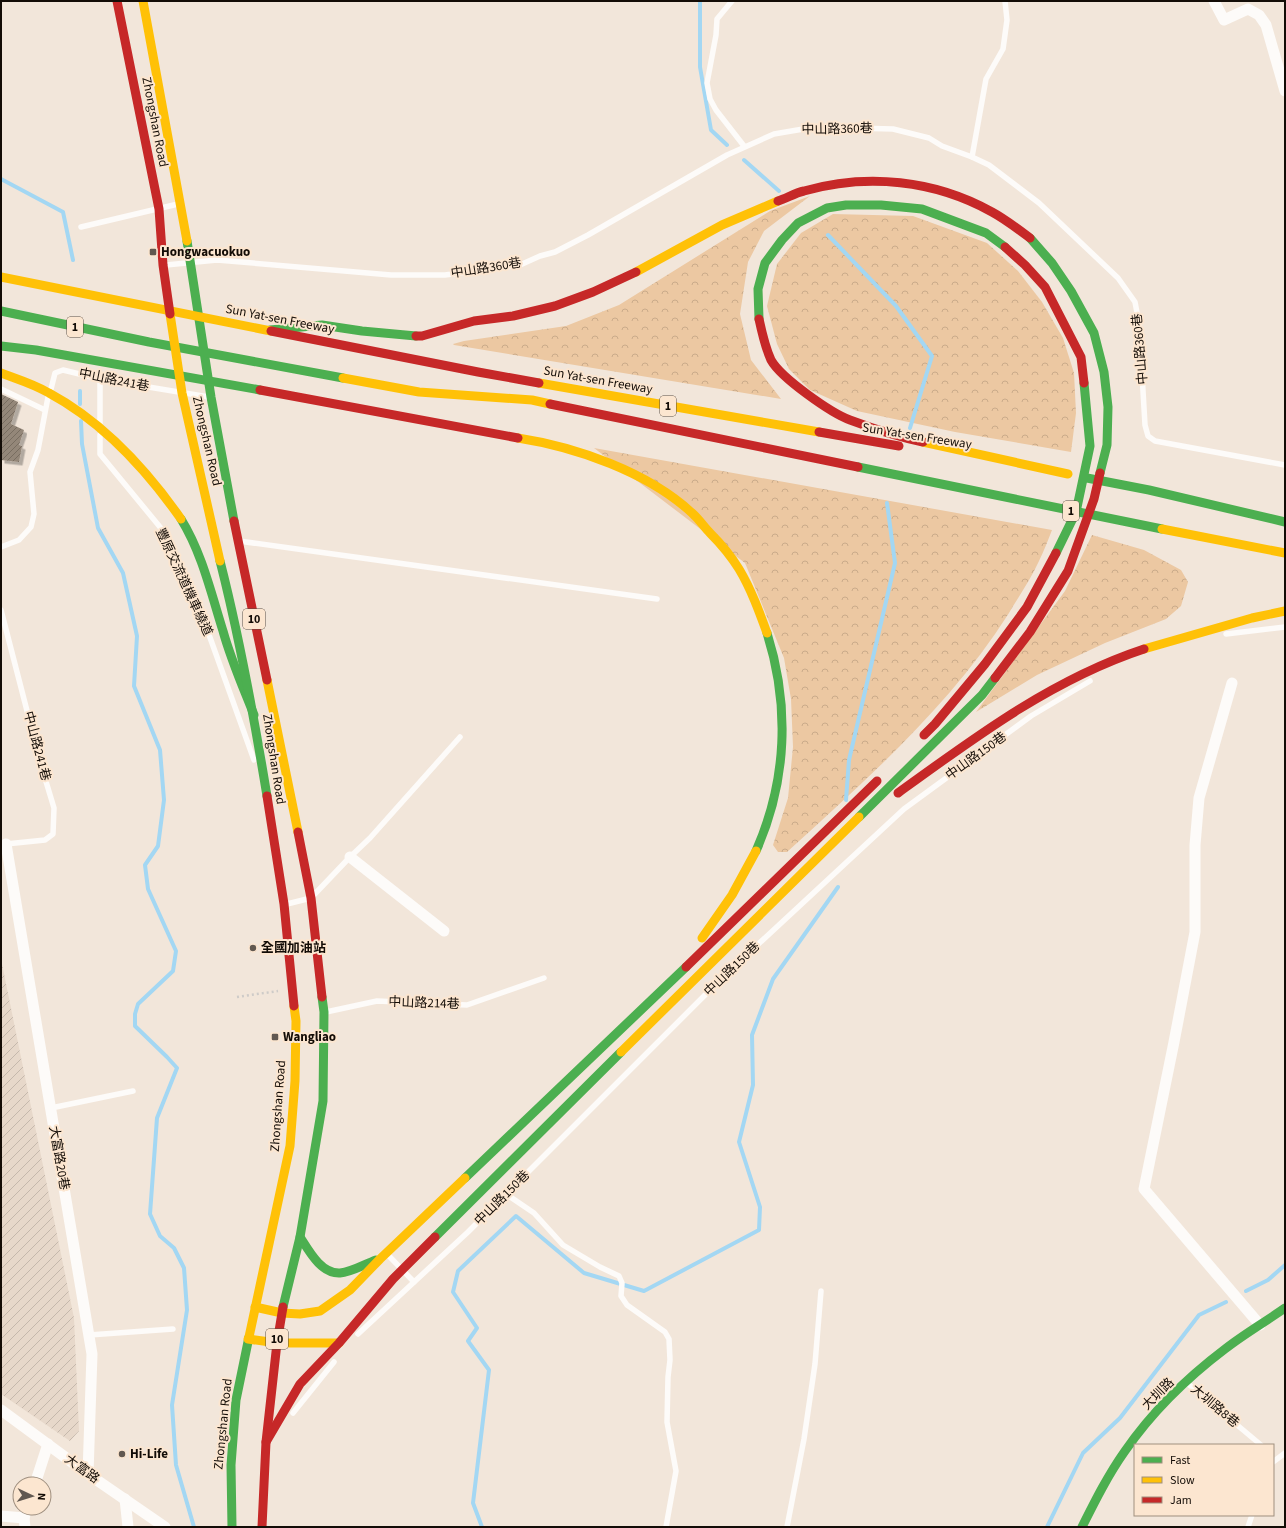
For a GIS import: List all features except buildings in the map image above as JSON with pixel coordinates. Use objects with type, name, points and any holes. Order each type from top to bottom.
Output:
[{"type":"main road","name":"Zhongshan Road","points":[[117,1],[159,209],[163,265],[182,393],[216,546],[235,621],[254,715],[284,904],[296,1021],[295,1080],[290,1146],[236,1400],[231,1465],[232,1527]]},
{"type":"main road","name":"Zhongshan Road","points":[[143,1],[191,263],[212,397],[237,540],[311,898],[324,1012],[323,1101],[300,1238],[282,1313],[277,1342],[266,1442],[262,1527]]},
{"type":"main road","points":[[266,1442],[300,1384],[339,1343],[402,1270],[982,695],[1030,632],[1068,571],[1094,499],[1107,446],[1108,407],[1104,372],[1094,332],[1071,291],[1052,263],[1030,238],[993,212],[970,201],[939,189],[902,182],[847,182],[804,191],[729,222],[630,275],[593,292],[555,306],[513,316],[474,321],[422,336],[362,331],[322,325],[270,330]]},
{"type":"main road","points":[[918,740],[935,724],[985,664],[1026,607],[1049,566],[1076,512],[1090,446],[1087,402],[1081,357],[1045,287],[1026,265],[1000,242],[986,233],[948,218],[922,209],[881,205],[846,205],[827,208],[798,223],[782,240],[765,264],[758,289],[759,319],[764,342],[772,361],[792,382],[812,398],[849,420],[914,440],[1068,474]]},
{"type":"main road","name":"Sun Yat-sen Freeway","points":[[1,277],[485,374],[818,433],[1068,474],[1149,490],[1285,522]]},
{"type":"main road","name":"1","points":[[1,311],[149,342],[420,392],[532,400],[1145,526],[1285,553]]},
{"type":"main road","points":[[1,346],[36,350],[230,385],[292,394],[556,446],[603,461],[662,491],[690,511],[721,545],[743,574],[762,621],[771,646],[779,677],[782,749],[778,783],[766,826],[749,867],[721,912],[653,999]]},
{"type":"main road","points":[[2,374],[40,389],[80,412],[116,441],[150,478],[169,503],[195,545],[210,584],[224,634],[254,715]]},
{"type":"main road","points":[[856,821],[871,813],[971,739],[1014,712],[1064,684],[1113,661],[1163,642],[1285,611]]},
{"type":"main road","points":[[255,1307],[282,1313],[300,1314],[320,1310],[350,1290],[383,1256],[653,999],[884,773]]},
{"type":"main road","points":[[300,1238],[313,1258],[328,1271],[340,1273],[383,1256]]},
{"type":"main road","name":"大圳路","points":[[1082,1527],[1098,1494],[1143,1427],[1187,1383],[1225,1350],[1285,1308]]},
{"type":"main road","points":[[248,1339],[277,1342],[339,1343]]},
{"type":"street","points":[[1214,1],[1224,20],[1248,9],[1259,15],[1266,26],[1285,91]]},
{"type":"street","points":[[1232,683],[1198,798],[1195,845],[1195,932],[1144,1189],[1260,1325]]},
{"type":"street","name":"大富路20巷","points":[[6,844],[92,1354],[88,1474]]},
{"type":"street","points":[[350,857],[444,931]]},
{"type":"street","name":"大富路","points":[[1,1410],[88,1474],[125,1498],[165,1527]]},
{"type":"street","points":[[38,1476],[48,1444]]},
{"type":"street","points":[[125,1498],[128,1527]]},
{"type":"street","points":[[1,1516],[26,1518]]},
{"type":"lane","points":[[732,1],[717,19],[716,35],[707,83],[712,105],[744,146]]},
{"type":"lane","points":[[972,157],[986,79],[1003,49],[1007,20],[1005,1]]},
{"type":"lane","name":"中山路360巷","points":[[163,265],[217,260],[391,275],[445,275],[520,265],[540,256],[555,252],[588,235],[727,155],[744,146],[774,134],[816,127],[893,129],[928,138],[942,146],[989,165],[1039,202],[1118,278],[1135,302],[1139,323],[1145,425],[1148,436],[1155,441],[1285,465]]},
{"type":"lane","points":[[81,227],[179,204]]},
{"type":"lane","name":"中山路241巷","points":[[1,547],[19,540],[31,528],[34,514],[30,472],[38,450],[45,410],[55,373],[63,370],[100,379],[212,397]]},
{"type":"lane","name":"豐原交流道機車繞道","points":[[100,379],[100,454],[160,527],[203,618],[266,796]]},
{"type":"lane","points":[[1,389],[45,410]]},
{"type":"lane","points":[[237,540],[657,598]]},
{"type":"lane","name":"中山路241巷","points":[[1,610],[41,765],[54,808],[53,834],[45,840],[6,844]]},
{"type":"lane","points":[[1216,636],[1285,627]]},
{"type":"lane","points":[[1194,642],[1209,637]]},
{"type":"lane","name":"中山路150巷","points":[[355,1337],[468,1232],[725,975],[904,809],[1031,716],[1098,676]]},
{"type":"lane","points":[[284,904],[311,898],[370,838],[460,737]]},
{"type":"lane","name":"中山路214巷","points":[[324,1012],[377,1001],[466,1005],[544,978]]},
{"type":"lane","points":[[51,1108],[133,1091]]},
{"type":"lane","points":[[506,1194],[534,1213],[563,1245],[600,1267],[620,1276],[622,1283],[621,1296],[627,1304],[665,1332],[669,1339],[670,1360],[666,1422],[676,1471],[666,1527]]},
{"type":"lane","points":[[383,1256],[402,1270],[414,1282]]},
{"type":"lane","points":[[787,1527],[804,1439],[815,1364],[821,1291]]},
{"type":"lane","points":[[89,1335],[173,1329]]},
{"type":"lane","points":[[290,1416],[336,1359]]},
{"type":"lane","name":"大圳路8巷","points":[[1187,1383],[1260,1444]]},
{"type":"lane","points":[[266,1442],[285,1421]]},
{"type":"lane","points":[[1274,1459],[1285,1454]]},
{"type":"lane","points":[[1248,1527],[1252,1516]]},
{"type":"path","points":[[236,997],[293,988]]},
{"type":"shaded area","points":[[1,959],[74,1318],[79,1431],[70,1441],[1,1394]]},
{"type":"green space","points":[[810,196],[764,231],[748,262],[740,314],[751,360],[781,399],[453,344],[464,341],[566,326],[619,305],[770,211]]},
{"type":"green space","points":[[833,214],[913,216],[987,243],[1018,271],[1042,302],[1063,338],[1074,373],[1076,413],[1071,452],[955,432],[857,411],[810,390],[789,369],[777,344],[767,306],[777,264],[801,233]]},
{"type":"green space","points":[[594,448],[1052,530],[1041,557],[1025,587],[986,647],[960,680],[934,710],[877,769],[787,852],[778,852],[773,845],[788,798],[793,747],[791,699],[784,658],[745,563]]},
{"type":"green space","points":[[1092,535],[1144,550],[1181,570],[1188,582],[1181,606],[1166,619],[1105,643],[1037,675],[976,712],[1065,591]]},
{"type":"waterway","points":[[700,1],[700,67],[711,130],[727,145]]},
{"type":"waterway","points":[[744,160],[779,191]]},
{"type":"waterway","points":[[1,179],[63,212],[73,260]]},
{"type":"waterway","points":[[828,235],[896,306],[932,356],[910,428]]},
{"type":"waterway","points":[[80,391],[80,404]]},
{"type":"waterway","points":[[81,421],[82,444],[98,528],[123,573],[137,636],[134,686],[160,750],[164,800],[158,846],[145,865],[148,889],[176,951],[173,971],[138,1004],[135,1014],[135,1026],[177,1068],[157,1118],[150,1214],[160,1236],[174,1248],[184,1268],[187,1310],[172,1405],[176,1465],[194,1527]]},
{"type":"waterway","points":[[846,800],[849,760],[895,563],[887,503]]},
{"type":"waterway","points":[[482,1527],[473,1503],[489,1370],[468,1341],[477,1328],[453,1292],[458,1271],[516,1216],[584,1273],[644,1291],[759,1230],[760,1207],[739,1142],[753,1085],[752,1035],[773,979],[838,887]]},
{"type":"waterway","points":[[1246,1291],[1268,1280],[1285,1265]]},
{"type":"waterway","points":[[1047,1527],[1083,1453],[1120,1418],[1199,1315],[1226,1302]]},
{"type":"traffic: fast","points":[[759,319],[758,289],[765,263],[782,240],[798,223],[827,208],[846,205],[881,205],[922,209],[986,233],[1005,247]]},
{"type":"traffic: fast","points":[[1030,238],[1052,263],[1071,291],[1094,333],[1104,372],[1108,407],[1107,445],[1100,473]]},
{"type":"traffic: fast","points":[[187,241],[211,397],[234,521]]},
{"type":"traffic: fast","points":[[1,311],[149,342],[343,378]]},
{"type":"traffic: fast","points":[[270,330],[322,325],[362,331],[416,336]]},
{"type":"traffic: fast","points":[[1,346],[36,350],[260,390]]},
{"type":"traffic: fast","points":[[1056,553],[1076,512],[1090,446],[1084,383]]},
{"type":"traffic: fast","points":[[858,467],[1162,529]]},
{"type":"traffic: fast","points":[[1087,478],[1149,490],[1285,522]]},
{"type":"traffic: fast","points":[[181,519],[200,559],[237,673],[254,715]]},
{"type":"traffic: fast","points":[[220,561],[246,678],[267,796]]},
{"type":"traffic: fast","points":[[756,851],[774,798],[782,743],[782,716],[779,688],[767,633]]},
{"type":"traffic: fast","points":[[859,817],[982,695],[995,678]]},
{"type":"traffic: fast","points":[[465,1178],[686,967]]},
{"type":"traffic: fast","points":[[283,1307],[300,1237],[323,1101],[324,1012],[322,997]]},
{"type":"traffic: fast","points":[[435,1237],[621,1052]]},
{"type":"traffic: fast","points":[[300,1237],[316,1261],[327,1270],[333,1272],[340,1273],[349,1271],[376,1260]]},
{"type":"traffic: fast","points":[[1082,1527],[1102,1488],[1119,1460],[1147,1423],[1171,1396],[1211,1360],[1240,1338],[1285,1308]]},
{"type":"traffic: fast","points":[[232,1527],[231,1465],[236,1400],[249,1337]]},
{"type":"traffic: slow","points":[[143,1],[187,241]]},
{"type":"traffic: slow","points":[[636,272],[722,225],[778,201]]},
{"type":"traffic: slow","points":[[1,277],[271,331]]},
{"type":"traffic: slow","points":[[170,314],[182,393],[220,561]]},
{"type":"traffic: slow","points":[[1,373],[43,390],[69,405],[105,432],[153,482],[181,519]]},
{"type":"traffic: slow","points":[[343,378],[419,392],[532,400],[550,404]]},
{"type":"traffic: slow","points":[[539,383],[819,432]]},
{"type":"traffic: slow","points":[[518,438],[540,442],[587,455],[633,474],[674,498],[697,518],[736,564],[751,592],[767,633]]},
{"type":"traffic: slow","points":[[923,442],[1068,474]]},
{"type":"traffic: slow","points":[[1162,529],[1285,553]]},
{"type":"traffic: slow","points":[[1144,649],[1252,618],[1285,611]]},
{"type":"traffic: slow","points":[[267,680],[298,832]]},
{"type":"traffic: slow","points":[[621,1052],[859,817]]},
{"type":"traffic: slow","points":[[702,938],[732,895],[756,851]]},
{"type":"traffic: slow","points":[[249,1337],[290,1146],[295,1081],[296,1021],[294,1006]]},
{"type":"traffic: slow","points":[[255,1307],[282,1313],[300,1314],[320,1311],[350,1290],[380,1259],[465,1178]]},
{"type":"traffic: slow","points":[[248,1339],[277,1343],[339,1343]]},
{"type":"traffic: jam","points":[[117,1],[159,209],[163,265],[170,314]]},
{"type":"traffic: jam","points":[[778,201],[801,192],[828,185],[876,181],[900,183],[924,187],[970,201],[997,215],[1030,238]]},
{"type":"traffic: jam","points":[[1005,247],[1025,265],[1045,287],[1081,357],[1084,383]]},
{"type":"traffic: jam","points":[[416,336],[422,336],[474,321],[513,316],[555,306],[593,292],[636,272]]},
{"type":"traffic: jam","points":[[759,319],[765,345],[771,360],[776,367],[795,385],[819,403],[850,420],[905,438],[923,442]]},
{"type":"traffic: jam","points":[[271,331],[539,383]]},
{"type":"traffic: jam","points":[[260,390],[518,438]]},
{"type":"traffic: jam","points":[[550,404],[858,467]]},
{"type":"traffic: jam","points":[[819,432],[899,446]]},
{"type":"traffic: jam","points":[[995,678],[1030,632],[1068,571],[1094,499],[1100,473]]},
{"type":"traffic: jam","points":[[234,521],[267,680]]},
{"type":"traffic: jam","points":[[924,735],[985,664],[1027,607],[1056,553]]},
{"type":"traffic: jam","points":[[898,793],[956,751],[1046,693],[1078,676],[1144,649]]},
{"type":"traffic: jam","points":[[686,967],[877,781]]},
{"type":"traffic: jam","points":[[267,796],[284,904],[294,1006]]},
{"type":"traffic: jam","points":[[298,832],[311,898],[322,997]]},
{"type":"traffic: jam","points":[[266,1442],[300,1384],[339,1343],[393,1279],[435,1237]]},
{"type":"traffic: jam","points":[[262,1527],[266,1442],[277,1343],[283,1307]]},
{"type":"place","name":"Hongwacuokuo","points":[[153,252]]},
{"type":"place","name":"全國加油站","points":[[253,948]]},
{"type":"place","name":"Wangliao","points":[[275,1037]]},
{"type":"place","name":"Hi-Life","points":[[122,1454]]}]
